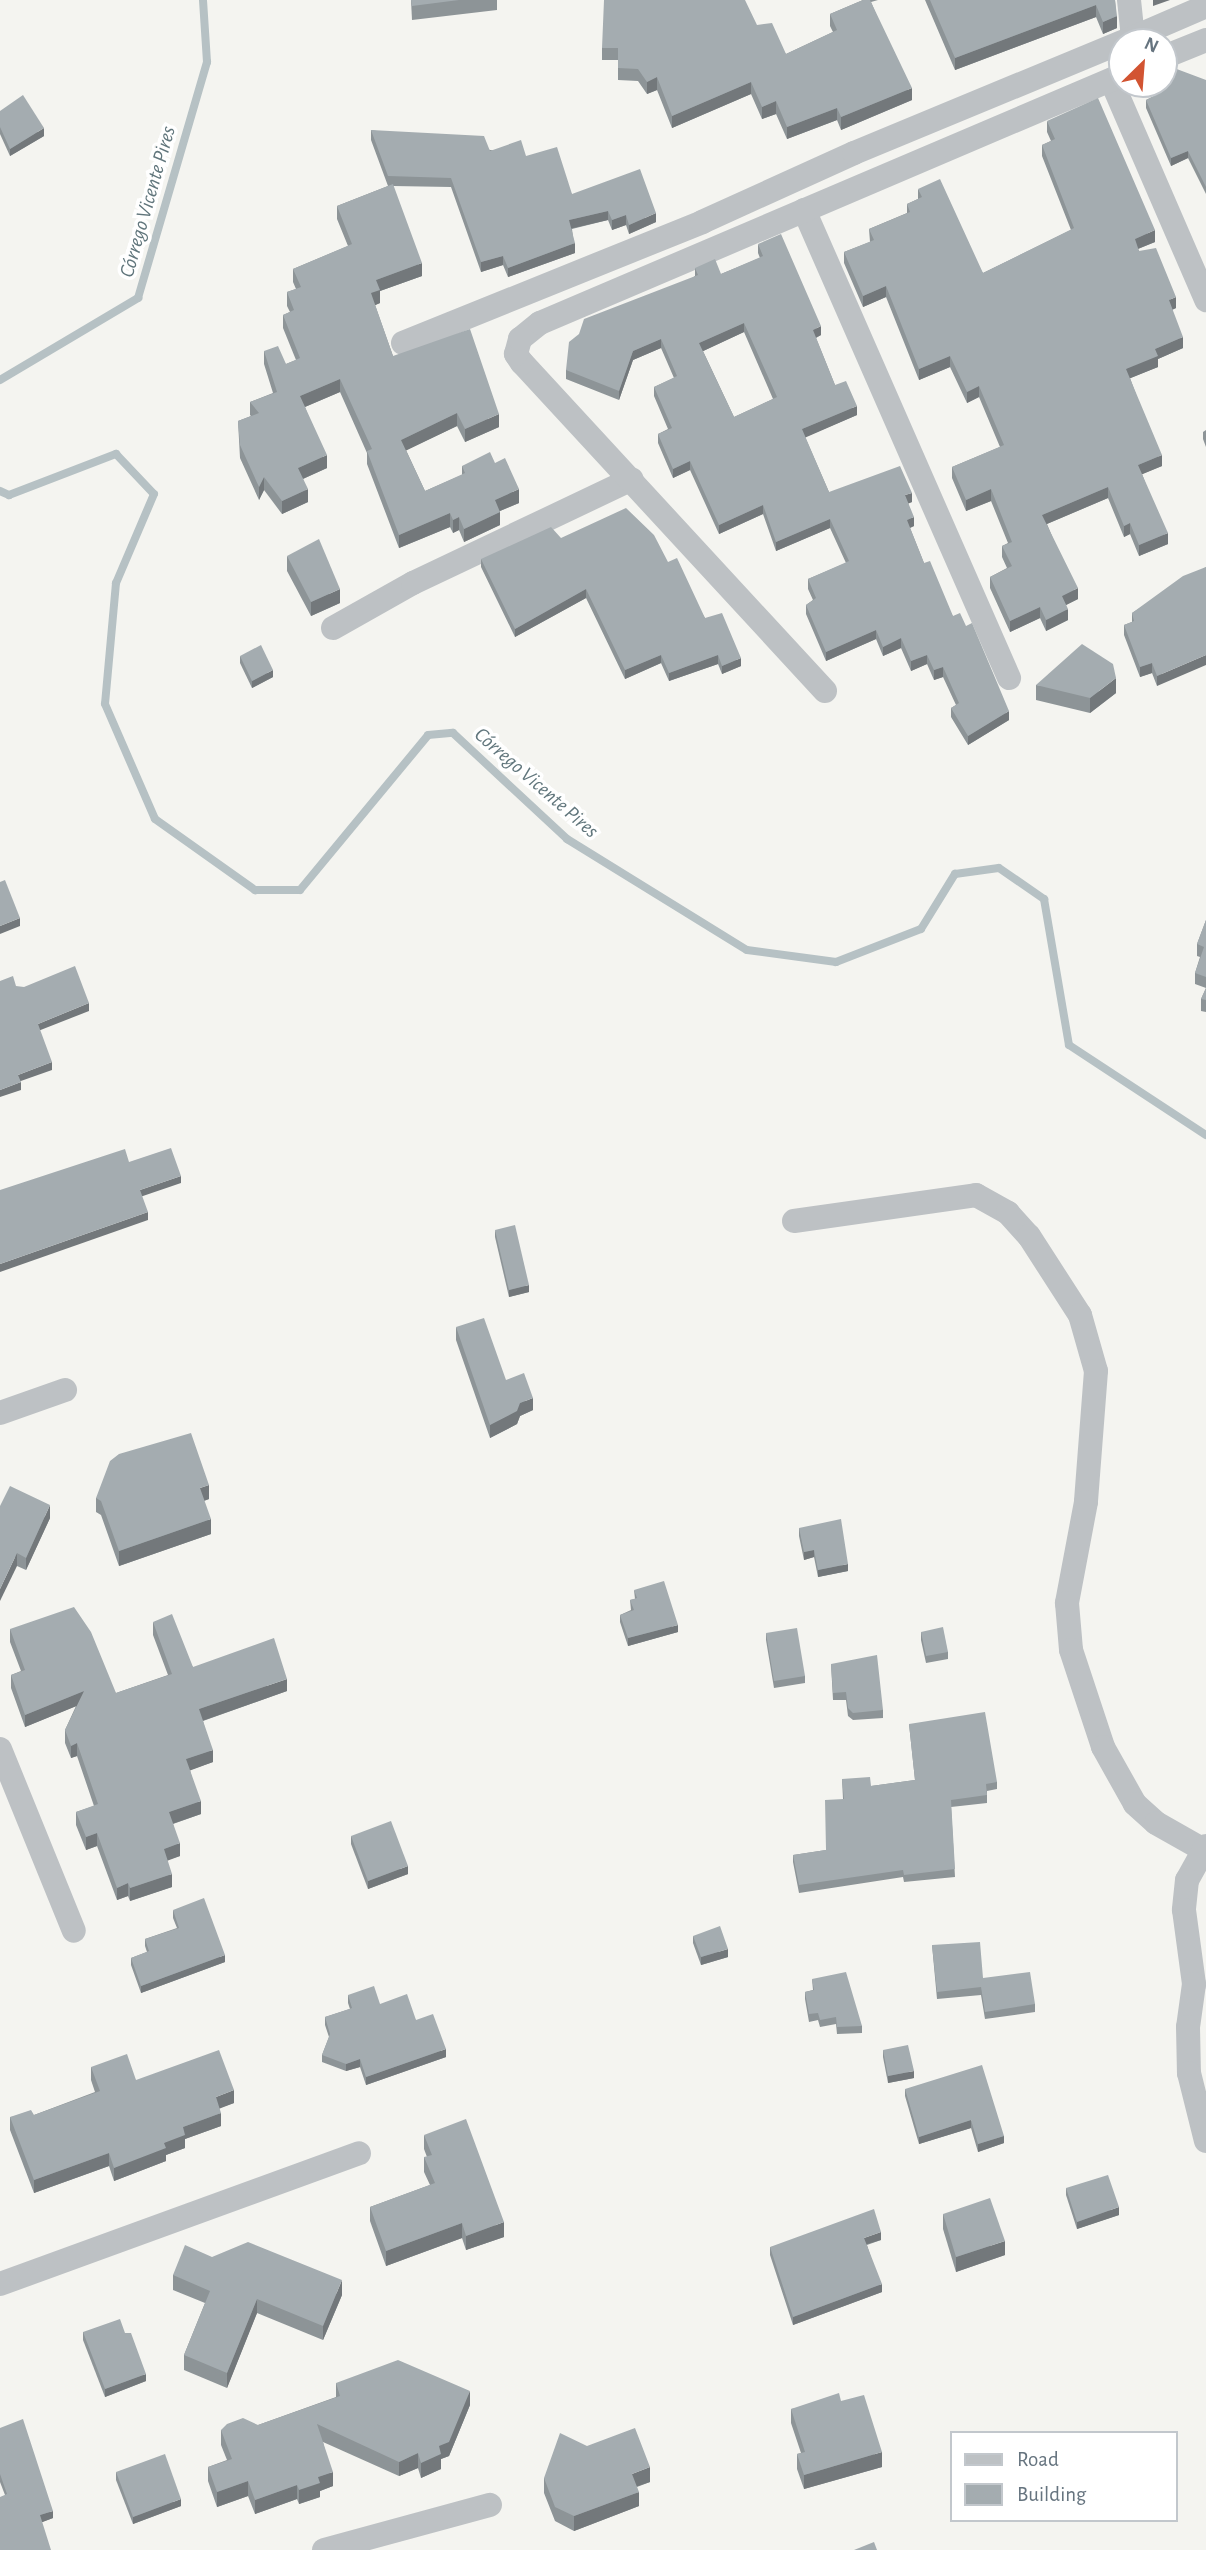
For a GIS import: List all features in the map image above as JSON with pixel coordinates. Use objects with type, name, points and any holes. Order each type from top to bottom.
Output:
[{"type":"street","points":[[1127,28],[1129,0]]},
{"type":"street","points":[[1156,28],[1206,6]]},
{"type":"street","points":[[1178,51],[1206,40]]},
{"type":"street","points":[[403,343],[702,222],[854,153],[1108,48]]},
{"type":"street","points":[[825,691],[522,363],[516,354],[520,339],[540,323],[1108,80]]},
{"type":"street","points":[[1124,98],[1206,300]]},
{"type":"street","points":[[804,211],[1009,678]]},
{"type":"street","points":[[333,628],[414,583],[632,479]]},
{"type":"street","points":[[794,1221],[976,1195],[986,1196],[1008,1213],[1029,1236],[1080,1315],[1096,1371],[1086,1502],[1067,1604],[1071,1650],[1103,1747],[1135,1804],[1156,1823],[1204,1848],[1188,1880],[1184,1910],[1194,1984],[1188,2027],[1189,2073],[1206,2141]]},
{"type":"street","points":[[0,1413],[65,1390]]},
{"type":"street","points":[[0,1749],[74,1931]]},
{"type":"street","points":[[0,2284],[359,2153]]},
{"type":"street","points":[[324,2550],[490,2505]]},
{"type":"building","points":[[411,0],[459,0],[412,6]]},
{"type":"building","points":[[604,0],[745,0],[757,25],[772,23],[786,54],[837,30],[830,14],[863,0],[870,0],[912,88],[841,117],[837,108],[787,127],[776,101],[762,107],[751,82],[672,116],[657,77],[647,82],[638,69],[618,68],[618,48],[602,48]]},
{"type":"building","points":[[930,0],[1115,0],[1117,16],[1103,22],[1096,5],[955,58]]},
{"type":"building","points":[[1178,70],[1206,80],[1206,187],[1188,151],[1171,158],[1146,100],[1178,98]]},
{"type":"building","points":[[23,95],[44,128],[10,149],[0,127],[0,111]]},
{"type":"building","points":[[1098,98],[1155,230],[1135,239],[1139,251],[1156,248],[1176,297],[1169,300],[1183,337],[1155,349],[1158,356],[1126,369],[1162,455],[1138,465],[1168,533],[1139,545],[1130,523],[1124,526],[1108,487],[1042,515],[1078,588],[1062,596],[1068,609],[1046,620],[1040,607],[1010,621],[990,577],[1012,566],[1002,546],[1012,542],[991,489],[966,500],[952,467],[1004,445],[979,386],[967,392],[950,356],[919,369],[886,286],[863,296],[844,252],[874,240],[869,229],[910,212],[907,204],[922,197],[918,189],[940,179],[983,273],[1074,228],[1042,145],[1055,139],[1047,121]]},
{"type":"building","points":[[371,130],[484,136],[490,151],[521,140],[526,156],[557,147],[572,194],[640,169],[656,213],[629,225],[626,215],[612,220],[608,211],[569,220],[575,243],[508,268],[503,256],[481,262],[451,178],[388,176]]},
{"type":"building","points":[[393,184],[422,263],[376,280],[380,290],[371,293],[393,356],[470,329],[499,414],[465,429],[457,413],[401,440],[425,491],[465,473],[462,466],[490,452],[495,463],[505,458],[519,489],[495,500],[500,512],[464,529],[459,517],[453,520],[450,513],[399,535],[367,451],[372,449],[340,379],[300,396],[327,455],[298,468],[308,489],[282,501],[264,477],[259,487],[240,445],[238,421],[259,413],[250,402],[277,392],[264,351],[278,346],[286,364],[300,358],[283,315],[294,310],[287,292],[301,287],[293,269],[352,244],[337,206]]},
{"type":"building","points":[[781,234],[821,326],[813,330],[835,385],[846,381],[857,406],[802,429],[829,492],[900,466],[912,493],[905,495],[914,517],[907,520],[924,563],[930,561],[953,616],[960,613],[966,626],[972,623],[1009,711],[968,736],[951,708],[959,703],[943,667],[934,670],[927,655],[911,661],[901,638],[883,647],[876,630],[826,652],[806,605],[816,598],[808,579],[849,561],[830,519],[776,542],[763,505],[719,525],[690,461],[673,469],[658,434],[672,428],[654,387],[677,376],[661,339],[633,351],[619,391],[566,370],[569,342],[579,334],[584,319],[698,275],[695,268],[715,259],[721,274],[763,256],[758,244]],"holes":[[[744,323],[777,397],[734,417],[699,343]]]},
{"type":"building","points":[[626,508],[654,535],[668,562],[677,558],[705,618],[722,613],[741,658],[722,666],[718,655],[669,673],[661,655],[625,670],[586,589],[515,629],[481,559],[551,527],[561,538]]},
{"type":"building","points":[[319,539],[340,589],[311,602],[287,556]]},
{"type":"building","points":[[1206,567],[1206,655],[1157,676],[1152,663],[1140,667],[1124,625],[1134,621],[1132,613],[1183,576]]},
{"type":"building","points":[[1082,644],[1113,664],[1116,678],[1090,698],[1036,685]]},
{"type":"building","points":[[261,645],[273,670],[252,681],[240,656]]},
{"type":"building","points":[[5,880],[20,918],[0,926],[0,882]]},
{"type":"building","points":[[1206,920],[1206,977],[1195,973],[1204,947],[1197,944]]},
{"type":"building","points":[[75,966],[89,1003],[38,1024],[52,1062],[18,1075],[21,1082],[0,1090],[0,981],[13,976],[16,986],[24,987]]},
{"type":"building","points":[[171,1148],[181,1176],[140,1190],[148,1212],[0,1264],[0,1190],[125,1149],[129,1162]]},
{"type":"building","points":[[515,1225],[529,1285],[509,1290],[495,1230]]},
{"type":"building","points":[[484,1318],[506,1380],[524,1373],[533,1398],[520,1403],[517,1411],[490,1425],[456,1327]]},
{"type":"building","points":[[191,1433],[209,1485],[200,1488],[211,1519],[119,1551],[101,1501],[96,1498],[110,1461],[119,1454]]},
{"type":"building","points":[[10,1486],[50,1505],[26,1558],[17,1553],[0,1589],[0,1506]]},
{"type":"building","points":[[841,1519],[848,1564],[818,1570],[814,1550],[804,1552],[799,1528]]},
{"type":"building","points":[[664,1581],[678,1625],[628,1638],[620,1615],[634,1610],[630,1600],[637,1598],[634,1590]]},
{"type":"building","points":[[74,1607],[91,1632],[116,1693],[172,1674],[153,1622],[172,1614],[193,1667],[274,1638],[287,1679],[199,1709],[213,1750],[186,1759],[201,1801],[169,1812],[180,1843],[164,1849],[172,1874],[130,1888],[128,1883],[117,1888],[97,1833],[86,1837],[76,1812],[98,1804],[77,1743],[71,1746],[65,1730],[84,1691],[25,1715],[11,1675],[25,1670],[10,1629]]},
{"type":"building","points":[[943,1627],[948,1652],[926,1656],[921,1632]]},
{"type":"building","points":[[797,1628],[805,1676],[774,1681],[766,1633]]},
{"type":"building","points":[[877,1655],[883,1710],[853,1713],[848,1708],[846,1692],[833,1693],[831,1664]]},
{"type":"building","points":[[985,1712],[997,1782],[986,1784],[987,1795],[951,1800],[955,1869],[904,1875],[903,1870],[799,1885],[793,1855],[826,1850],[825,1800],[844,1799],[842,1779],[870,1777],[871,1786],[915,1780],[909,1724]]},
{"type":"building","points":[[391,1821],[408,1866],[368,1881],[351,1836]]},
{"type":"building","points":[[204,1898],[225,1955],[141,1986],[131,1958],[149,1951],[145,1939],[179,1928],[173,1910]]},
{"type":"building","points":[[720,1926],[728,1949],[701,1957],[693,1936]]},
{"type":"building","points":[[980,1942],[983,1978],[1030,1972],[1035,2004],[985,2012],[981,1987],[937,1992],[932,1945]]},
{"type":"building","points":[[846,1972],[862,2026],[837,2027],[836,2017],[820,2020],[818,2013],[809,2014],[805,1992],[814,1990],[812,1979]]},
{"type":"building","points":[[374,1986],[380,2004],[407,1994],[416,2020],[433,2014],[446,2049],[366,2077],[360,2059],[346,2064],[322,2055],[330,2034],[325,2017],[352,2008],[348,1995]]},
{"type":"building","points":[[908,2045],[914,2071],[888,2076],[883,2050]]},
{"type":"building","points":[[219,2050],[234,2090],[216,2097],[221,2113],[183,2127],[185,2135],[164,2143],[166,2148],[114,2168],[109,2153],[34,2180],[10,2117],[31,2110],[34,2115],[100,2091],[91,2067],[127,2054],[136,2080]]},
{"type":"building","points":[[982,2065],[1004,2136],[978,2144],[971,2120],[919,2137],[905,2089]]},
{"type":"building","points":[[466,2119],[504,2222],[466,2236],[462,2223],[386,2251],[370,2207],[435,2183],[424,2157],[432,2155],[424,2135]]},
{"type":"building","points":[[1108,2175],[1119,2207],[1077,2222],[1066,2188]]},
{"type":"building","points":[[990,2198],[1005,2241],[956,2257],[943,2214]]},
{"type":"building","points":[[874,2209],[881,2232],[864,2238],[882,2284],[793,2317],[770,2247]]},
{"type":"building","points":[[248,2242],[342,2280],[323,2326],[257,2299],[227,2373],[184,2355],[210,2291],[173,2275],[185,2245],[212,2257]]},
{"type":"building","points":[[120,2319],[125,2333],[131,2333],[146,2374],[105,2389],[83,2332]]},
{"type":"building","points":[[398,2360],[470,2391],[449,2442],[439,2446],[441,2454],[421,2463],[418,2453],[399,2462],[317,2424],[333,2472],[318,2477],[320,2483],[299,2490],[297,2485],[255,2500],[248,2481],[217,2492],[208,2467],[232,2459],[221,2430],[227,2424],[243,2418],[258,2425],[340,2396],[336,2383]]},
{"type":"building","points":[[839,2393],[841,2401],[864,2395],[882,2452],[804,2475],[797,2454],[805,2452],[791,2409]]},
{"type":"building","points":[[23,2419],[53,2511],[40,2515],[51,2550],[0,2550],[0,2497],[7,2494],[0,2474],[0,2428]]},
{"type":"building","points":[[635,2428],[650,2467],[632,2474],[639,2492],[574,2516],[555,2507],[544,2478],[560,2433],[587,2446]]},
{"type":"building","points":[[165,2454],[181,2499],[133,2517],[116,2472]]},
{"type":"building","points":[[874,2542],[877,2550],[854,2550]]},
{"type":"waterway","name":"Córrego Vicente Pires","points":[[0,380],[138,298],[207,62],[203,0]]},
{"type":"waterway","name":"Córrego Vicente Pires","points":[[0,491],[9,495],[116,454],[154,494],[116,583],[105,704],[155,819],[255,890],[300,890],[428,735],[453,733],[567,839],[747,950],[836,962],[921,929],[955,874],[999,868],[1044,899],[1069,1045],[1206,1135]]}]
